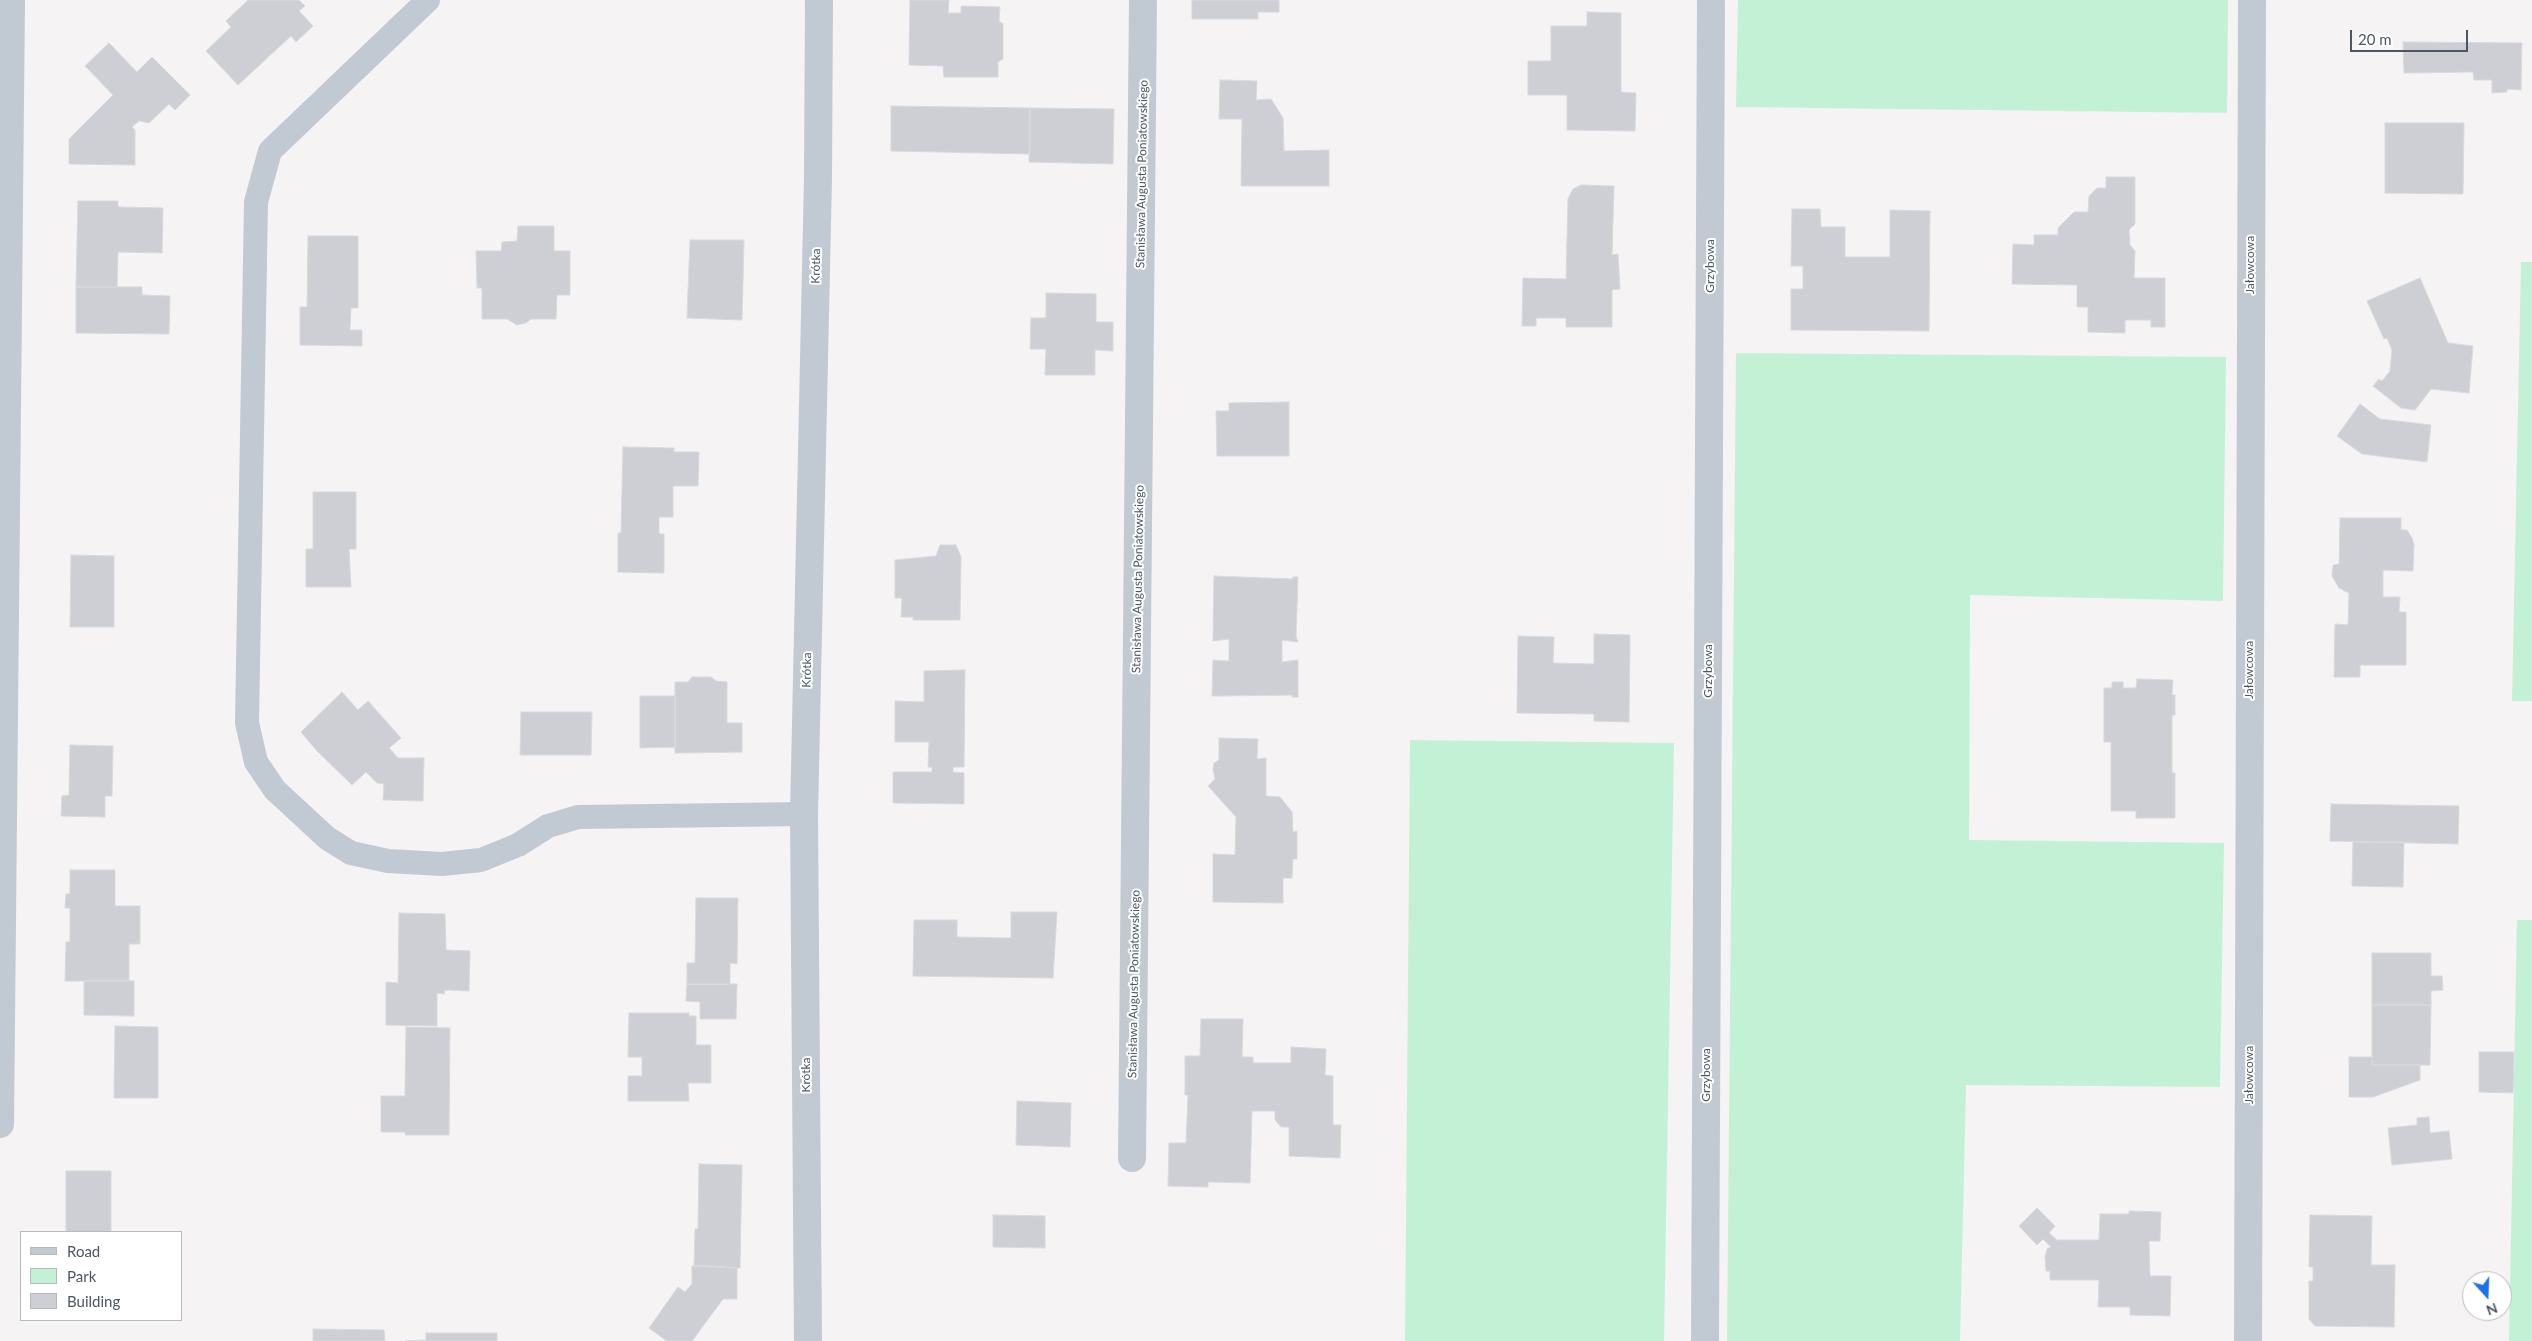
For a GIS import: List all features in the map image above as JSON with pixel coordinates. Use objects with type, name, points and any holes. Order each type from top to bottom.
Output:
[{"type":"street","points":[[0,1124],[12,0]]},
{"type":"street","name":"Krótka","points":[[808,1341],[804,814],[819,0]]},
{"type":"street","name":"Stanisława Augusta Poniatowskiego","points":[[1132,1158],[1143,0]]},
{"type":"street","name":"Grzybowa","points":[[1705,1341],[1711,0]]},
{"type":"street","name":"Jałowcowa","points":[[2248,1341],[2252,0]]},
{"type":"lane","points":[[428,0],[270,151],[256,202],[247,723],[256,762],[275,790],[327,838],[351,853],[388,861],[442,864],[481,860],[518,845],[548,826],[578,817],[804,814]]},
{"type":"green space","points":[[1738,0],[2228,0],[2227,113],[1736,107]]},
{"type":"green space","points":[[2521,262],[2532,262],[2532,701],[2512,701]]},
{"type":"green space","points":[[1736,353],[2226,357],[2223,601],[1970,595],[1969,840],[2224,843],[2220,1087],[1966,1085],[1960,1341],[1727,1341]]},
{"type":"green space","points":[[1410,740],[1674,743],[1664,1341],[1405,1341]]},
{"type":"green space","points":[[2517,920],[2532,920],[2532,1341],[2509,1341],[2509,1321],[2512,1321],[2512,1271],[2510,1271]]},
{"type":"building","points":[[248,0],[299,0],[305,6],[299,11],[313,26],[296,42],[291,36],[238,85],[206,51],[231,27],[226,21]]},
{"type":"building","points":[[910,0],[949,0],[948,13],[961,13],[961,6],[1000,7],[999,21],[1003,24],[1003,59],[998,62],[998,77],[944,77],[943,66],[909,65]]},
{"type":"building","points":[[1192,0],[1279,0],[1279,12],[1258,12],[1258,19],[1192,19]]},
{"type":"building","points":[[1587,12],[1621,13],[1621,92],[1636,93],[1635,131],[1567,130],[1567,95],[1528,95],[1528,61],[1551,61],[1551,26],[1587,26]]},
{"type":"building","points":[[2403,42],[2522,43],[2521,90],[2507,89],[2507,92],[2492,93],[2492,80],[2474,80],[2473,72],[2404,73]]},
{"type":"building","points":[[109,43],[137,72],[152,57],[190,95],[175,110],[169,104],[149,123],[139,121],[132,127],[135,130],[135,165],[69,164],[69,139],[113,95],[85,66]]},
{"type":"building","points":[[1220,80],[1257,81],[1256,100],[1271,99],[1283,118],[1284,151],[1329,150],[1329,186],[1241,186],[1242,119],[1219,119]]},
{"type":"building","points":[[891,106],[1030,108],[1030,154],[891,151]]},
{"type":"building","points":[[1030,108],[1114,109],[1113,164],[1029,162]]},
{"type":"building","points":[[2385,123],[2464,123],[2463,194],[2385,193]]},
{"type":"building","points":[[2106,177],[2135,177],[2135,224],[2129,230],[2130,245],[2135,251],[2134,278],[2165,278],[2165,327],[2151,327],[2151,320],[2125,320],[2125,333],[2088,332],[2088,307],[2077,307],[2077,285],[2012,284],[2013,244],[2034,245],[2034,235],[2058,235],[2058,228],[2074,212],[2088,212],[2089,196],[2097,188],[2106,188]]},
{"type":"building","points":[[1581,185],[1614,186],[1612,255],[1618,254],[1620,289],[1612,290],[1612,327],[1566,327],[1566,318],[1536,318],[1536,326],[1522,326],[1523,278],[1566,279],[1568,199],[1573,189]]},
{"type":"building","points":[[78,201],[118,201],[118,207],[163,208],[162,253],[118,252],[117,287],[76,287]]},
{"type":"building","points":[[1792,209],[1820,209],[1821,227],[1845,227],[1845,257],[1890,257],[1890,210],[1930,211],[1929,331],[1791,330],[1791,289],[1803,289],[1803,266],[1791,266]]},
{"type":"building","points":[[518,226],[554,226],[554,251],[570,251],[570,295],[557,295],[556,319],[531,319],[526,323],[517,325],[507,319],[482,319],[482,288],[477,288],[476,251],[501,251],[502,242],[517,241]]},
{"type":"building","points":[[308,236],[358,236],[358,308],[351,308],[350,330],[362,330],[362,346],[300,345],[300,307],[307,307]]},
{"type":"building","points":[[690,240],[744,240],[742,320],[687,318]]},
{"type":"building","points":[[2420,278],[2448,343],[2473,346],[2469,393],[2431,389],[2415,410],[2401,408],[2373,386],[2379,379],[2382,381],[2390,371],[2392,350],[2387,338],[2384,339],[2367,301]]},
{"type":"building","points":[[76,287],[142,287],[142,295],[170,296],[169,334],[76,333]]},
{"type":"building","points":[[1046,293],[1096,294],[1096,322],[1113,322],[1113,351],[1095,350],[1095,375],[1045,375],[1046,349],[1030,349],[1031,318],[1046,318]]},
{"type":"building","points":[[1289,402],[1289,456],[1217,456],[1216,411],[1229,411],[1229,403]]},
{"type":"building","points":[[2360,404],[2380,419],[2431,425],[2427,462],[2362,454],[2337,436]]},
{"type":"building","points":[[623,447],[674,448],[674,452],[699,452],[698,486],[673,486],[673,517],[659,517],[659,534],[664,534],[664,573],[618,572],[618,533],[621,533]]},
{"type":"building","points":[[313,492],[356,492],[356,549],[349,549],[351,587],[306,587],[306,549],[313,549]]},
{"type":"building","points":[[2340,518],[2401,518],[2401,530],[2407,530],[2412,538],[2414,545],[2413,571],[2383,570],[2383,597],[2400,597],[2399,612],[2406,612],[2406,665],[2360,665],[2360,677],[2334,677],[2335,624],[2348,625],[2349,593],[2339,588],[2332,576],[2333,565],[2339,564]]},
{"type":"building","points":[[940,545],[956,545],[961,557],[960,620],[913,620],[913,617],[901,617],[902,598],[895,598],[895,560],[936,556]]},
{"type":"building","points":[[71,555],[114,556],[114,627],[70,627]]},
{"type":"building","points":[[1214,576],[1293,579],[1293,577],[1298,577],[1296,636],[1298,642],[1282,640],[1282,662],[1298,660],[1298,697],[1292,697],[1292,695],[1212,696],[1213,660],[1229,661],[1229,639],[1213,641]]},
{"type":"building","points":[[1594,634],[1630,635],[1629,722],[1594,721],[1594,714],[1517,713],[1518,636],[1554,637],[1553,663],[1594,664]]},
{"type":"building","points":[[965,670],[964,767],[953,767],[953,772],[964,773],[964,804],[893,803],[893,772],[932,772],[932,767],[928,767],[929,742],[895,742],[895,701],[924,702],[924,671]]},
{"type":"building","points":[[692,677],[711,677],[716,681],[727,682],[727,723],[742,723],[742,752],[675,753],[675,682],[688,682]]},
{"type":"building","points":[[2137,679],[2173,680],[2172,695],[2175,695],[2175,715],[2172,715],[2172,773],[2175,773],[2175,818],[2136,818],[2136,811],[2111,811],[2111,742],[2104,742],[2104,688],[2112,688],[2112,682],[2123,682],[2123,688],[2136,688]]},
{"type":"building","points":[[342,692],[358,710],[368,701],[401,738],[389,748],[398,758],[424,758],[423,801],[383,800],[384,784],[377,783],[366,772],[352,785],[317,751],[301,732]]},
{"type":"building","points":[[640,696],[675,696],[675,747],[640,748]]},
{"type":"building","points":[[521,712],[592,712],[591,755],[520,755]]},
{"type":"building","points":[[1219,738],[1258,739],[1257,759],[1266,758],[1266,796],[1280,797],[1292,812],[1293,832],[1297,831],[1297,859],[1293,859],[1292,878],[1283,878],[1283,903],[1213,902],[1213,854],[1235,855],[1236,817],[1208,786],[1215,779],[1213,769],[1214,763],[1219,760]]},
{"type":"building","points":[[70,745],[113,746],[112,796],[105,796],[105,817],[61,816],[62,796],[69,795]]},
{"type":"building","points":[[2331,804],[2459,806],[2458,844],[2330,841]]},
{"type":"building","points":[[2353,842],[2404,842],[2403,887],[2352,886]]},
{"type":"building","points":[[70,870],[115,870],[115,906],[140,906],[140,944],[129,944],[129,981],[65,981],[66,942],[70,942],[70,908],[65,908],[66,894],[70,894]]},
{"type":"building","points":[[696,898],[738,898],[737,964],[730,963],[730,984],[687,984],[687,963],[695,963]]},
{"type":"building","points":[[1011,912],[1057,912],[1053,978],[913,976],[914,920],[957,920],[957,937],[1011,938]]},
{"type":"building","points":[[399,913],[445,914],[446,950],[470,951],[469,991],[445,990],[444,994],[437,993],[437,1026],[386,1025],[386,982],[398,983]]},
{"type":"building","points":[[2372,953],[2431,953],[2431,976],[2442,976],[2443,990],[2431,991],[2431,1005],[2372,1005]]},
{"type":"building","points":[[84,981],[134,981],[134,1016],[84,1015]]},
{"type":"building","points":[[687,984],[737,984],[736,1019],[700,1019],[700,1002],[686,1001]]},
{"type":"building","points":[[2372,1005],[2431,1005],[2430,1065],[2372,1065]]},
{"type":"building","points":[[629,1013],[689,1013],[689,1016],[696,1016],[696,1045],[711,1045],[711,1083],[688,1083],[689,1101],[628,1101],[628,1076],[642,1076],[642,1057],[628,1057]]},
{"type":"building","points":[[1201,1019],[1243,1019],[1242,1057],[1253,1057],[1253,1063],[1291,1063],[1291,1047],[1326,1049],[1325,1075],[1333,1076],[1333,1125],[1341,1125],[1340,1158],[1289,1156],[1289,1127],[1281,1127],[1275,1120],[1275,1111],[1252,1111],[1250,1183],[1208,1182],[1208,1187],[1168,1186],[1169,1143],[1186,1143],[1188,1095],[1185,1095],[1185,1056],[1200,1056]]},
{"type":"building","points":[[115,1026],[158,1027],[158,1098],[114,1098]]},
{"type":"building","points":[[406,1027],[450,1028],[449,1135],[405,1135],[405,1132],[381,1132],[381,1096],[405,1096]]},
{"type":"building","points":[[2479,1052],[2514,1052],[2513,1093],[2479,1092]]},
{"type":"building","points":[[2349,1057],[2372,1057],[2372,1065],[2420,1065],[2420,1080],[2373,1097],[2349,1097]]},
{"type":"building","points":[[1017,1101],[1071,1103],[1070,1147],[1016,1145]]},
{"type":"building","points":[[2429,1117],[2430,1133],[2449,1131],[2452,1159],[2392,1165],[2388,1128],[2417,1125],[2417,1118]]},
{"type":"building","points":[[699,1164],[742,1165],[740,1268],[694,1265],[695,1229],[698,1229]]},
{"type":"building","points":[[66,1171],[111,1171],[111,1231],[66,1231]]},
{"type":"building","points":[[2037,1208],[2055,1226],[2049,1233],[2057,1240],[2099,1240],[2100,1214],[2129,1214],[2129,1211],[2161,1212],[2160,1241],[2149,1241],[2150,1276],[2171,1276],[2170,1316],[2130,1315],[2130,1307],[2098,1307],[2099,1280],[2050,1280],[2050,1271],[2046,1271],[2045,1256],[2047,1249],[2051,1247],[2043,1239],[2037,1245],[2019,1226]]},
{"type":"building","points":[[993,1215],[1045,1216],[1045,1248],[993,1247]]},
{"type":"building","points":[[2310,1215],[2372,1216],[2371,1265],[2395,1265],[2394,1327],[2315,1326],[2309,1319],[2309,1281],[2313,1281],[2313,1267],[2309,1267]]},
{"type":"building","points":[[692,1266],[737,1268],[737,1299],[723,1299],[692,1341],[667,1341],[649,1328],[678,1287],[685,1292],[692,1284]]},
{"type":"building","points":[[313,1329],[384,1330],[385,1341],[313,1341]]},
{"type":"building","points":[[426,1333],[497,1333],[497,1341],[405,1341],[426,1340]]}]
